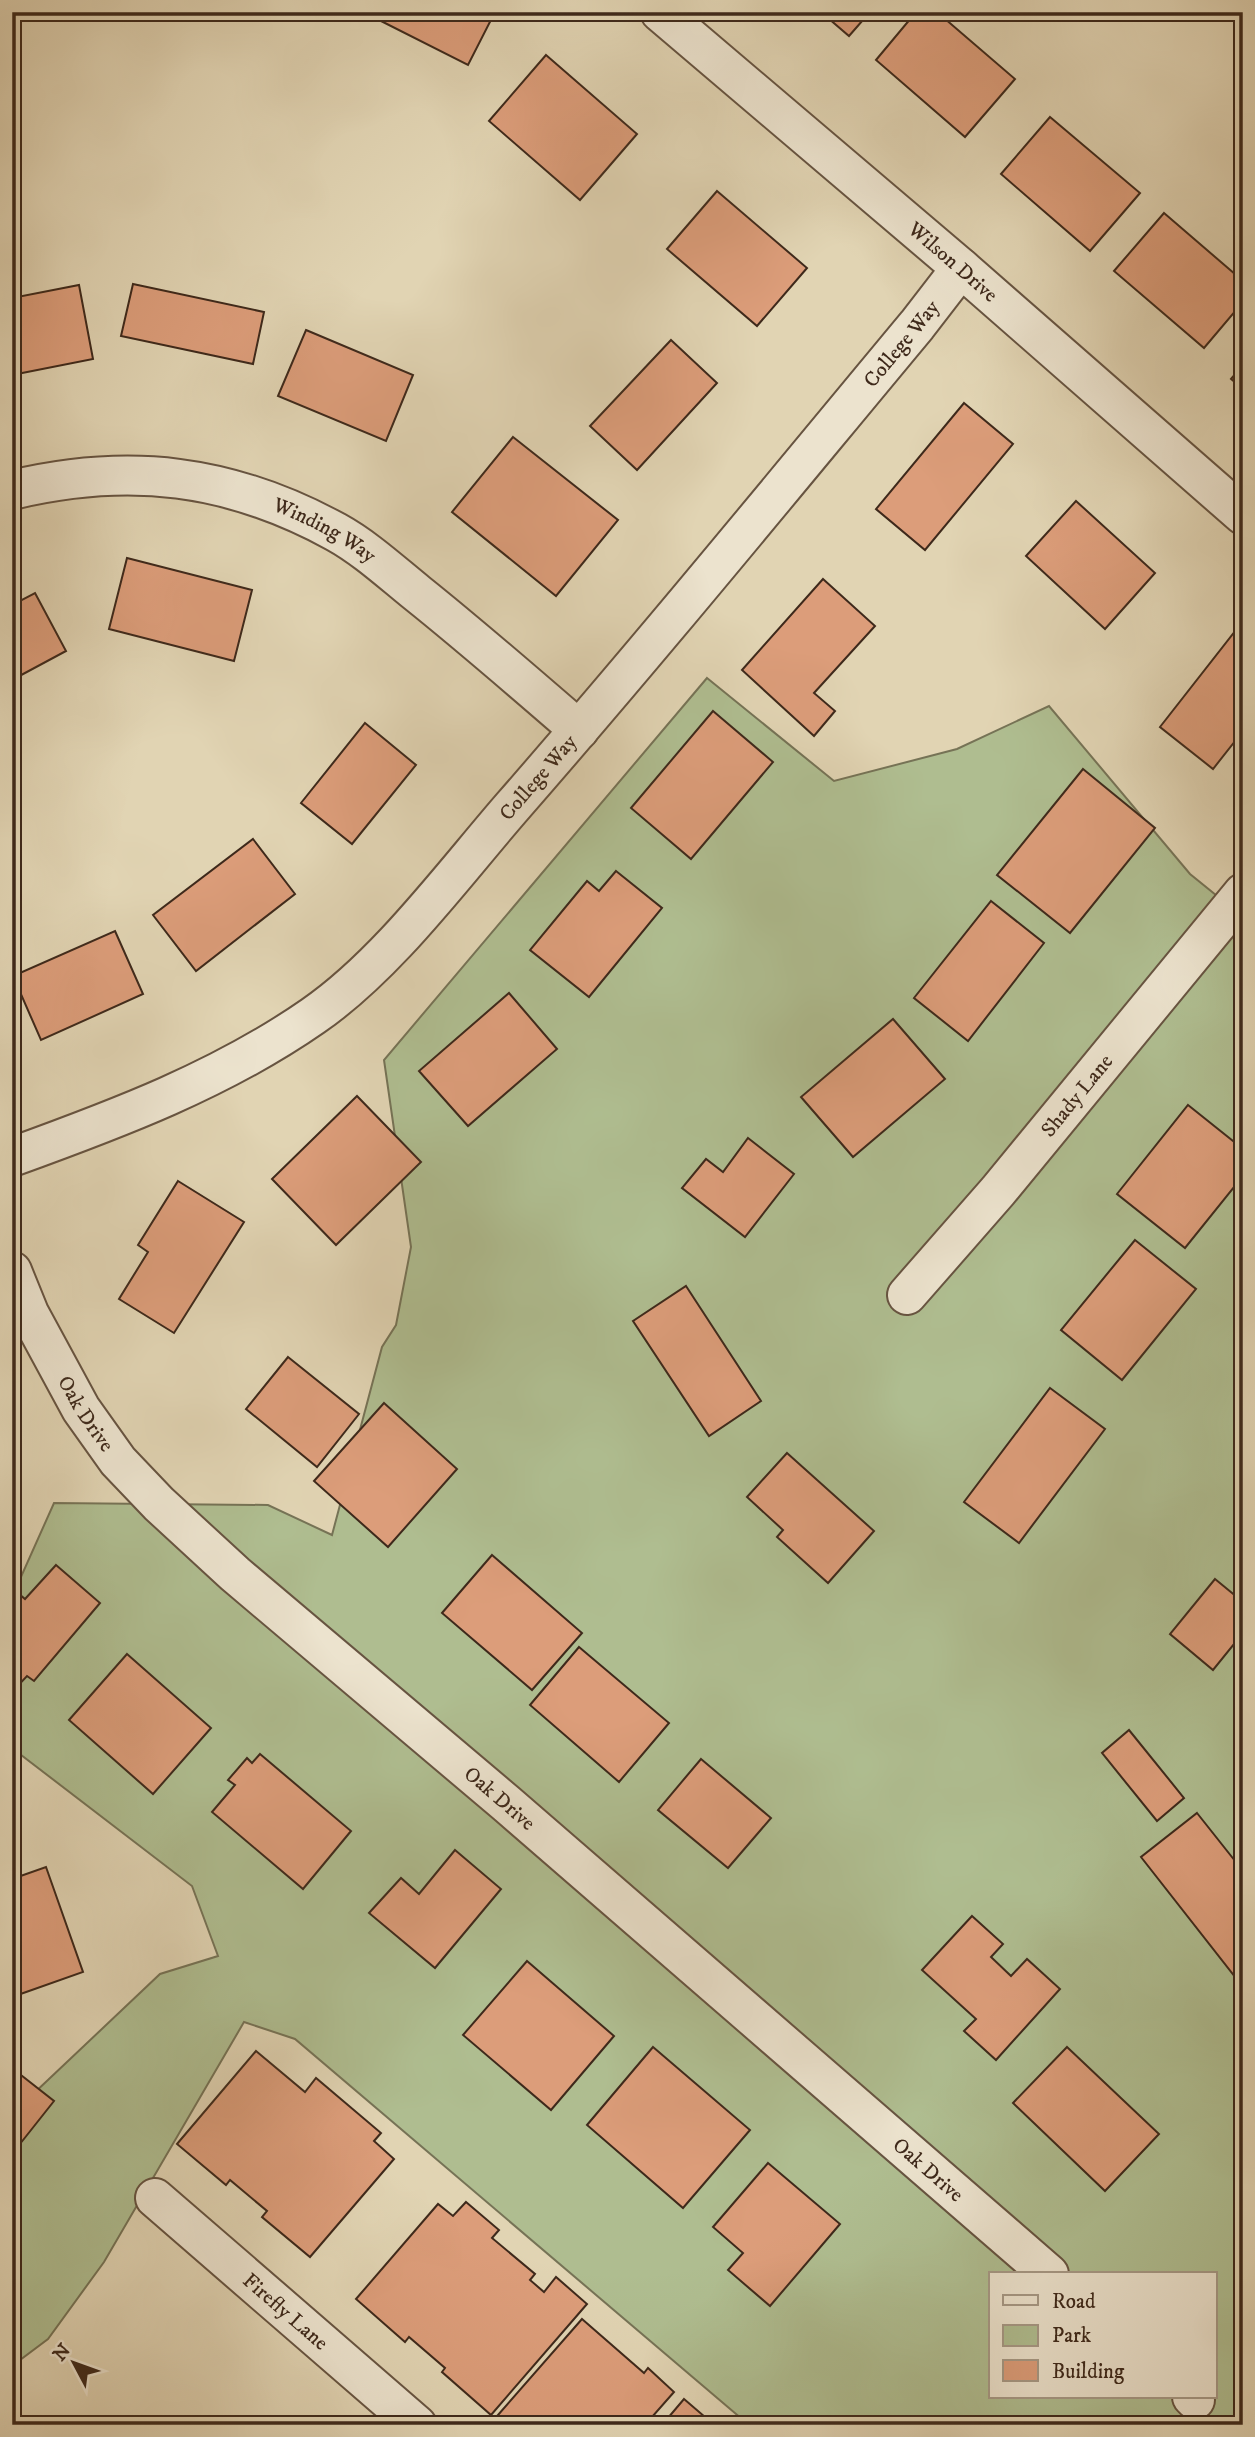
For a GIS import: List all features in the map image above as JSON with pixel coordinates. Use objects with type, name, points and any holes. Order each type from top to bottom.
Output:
[{"type":"street","name":"Wilson Drive","points":[[660,12],[961,268],[1243,515]]},
{"type":"street","name":"College Way","points":[[12,1157],[121,1118],[228,1068],[315,1015],[351,986],[395,942],[579,730],[917,325],[961,268]]},
{"type":"street","name":"Winding Way","points":[[12,490],[56,480],[103,476],[180,478],[235,489],[288,509],[338,533],[394,574],[579,730]]},
{"type":"street","name":"Shady Lane","points":[[907,1295],[998,1192],[1243,893]]},
{"type":"street","name":"Oak Drive","points":[[12,1271],[29,1313],[81,1409],[118,1461],[159,1504],[235,1574],[507,1804],[1047,2272]]},
{"type":"street","name":"Firefly Lane","points":[[155,2198],[417,2425]]},
{"type":"green space","points":[[707,678],[834,781],[957,749],[1049,706],[1190,874],[1243,917],[1243,2425],[749,2425],[295,2039],[244,2022],[104,2262],[48,2339],[12,2366],[12,2114],[160,1974],[218,1956],[192,1886],[12,1748],[12,1597],[54,1503],[268,1505],[332,1535],[382,1347],[396,1325],[411,1247],[384,1060]]},
{"type":"building","points":[[378,12],[495,12],[468,65],[375,18]]},
{"type":"building","points":[[821,12],[870,12],[849,36]]},
{"type":"building","points":[[916,12],[937,12],[1015,79],[965,137],[876,60]]},
{"type":"building","points":[[546,55],[637,134],[580,200],[489,121]]},
{"type":"building","points":[[1050,117],[1140,193],[1090,251],[1001,174]]},
{"type":"building","points":[[717,191],[807,268],[757,326],[667,249]]},
{"type":"building","points":[[1164,213],[1243,281],[1243,302],[1204,348],[1114,271]]},
{"type":"building","points":[[133,284],[264,312],[253,364],[121,336]]},
{"type":"building","points":[[79,285],[93,359],[12,375],[12,298]]},
{"type":"building","points":[[306,330],[413,375],[386,441],[278,396]]},
{"type":"building","points":[[671,340],[717,383],[637,470],[590,426]]},
{"type":"building","points":[[1243,365],[1243,389],[1231,379]]},
{"type":"building","points":[[964,403],[1013,444],[925,550],[876,509]]},
{"type":"building","points":[[513,437],[618,520],[556,596],[452,512]]},
{"type":"building","points":[[1076,501],[1155,573],[1105,629],[1026,556]]},
{"type":"building","points":[[127,558],[252,590],[234,661],[109,629]]},
{"type":"building","points":[[823,579],[875,626],[814,693],[835,711],[814,736],[742,670]]},
{"type":"building","points":[[35,593],[66,651],[12,680],[12,605]]},
{"type":"building","points":[[1236,630],[1243,636],[1243,731],[1213,769],[1160,727]]},
{"type":"building","points":[[713,711],[773,762],[691,859],[631,808]]},
{"type":"building","points":[[365,723],[416,765],[352,844],[301,803]]},
{"type":"building","points":[[1083,769],[1155,828],[1070,933],[997,875]]},
{"type":"building","points":[[253,839],[295,894],[196,971],[153,915]]},
{"type":"building","points":[[616,871],[662,908],[589,997],[530,950],[587,881],[599,891]]},
{"type":"building","points":[[991,901],[1044,943],[968,1041],[914,998]]},
{"type":"building","points":[[115,931],[143,994],[41,1040],[13,976]]},
{"type":"building","points":[[509,993],[557,1049],[468,1126],[419,1071]]},
{"type":"building","points":[[893,1019],[945,1079],[853,1157],[801,1097]]},
{"type":"building","points":[[1243,1059],[1243,1072],[1236,1067]]},
{"type":"building","points":[[357,1096],[421,1162],[336,1245],[272,1179]]},
{"type":"building","points":[[1188,1105],[1243,1149],[1243,1176],[1185,1248],[1117,1194]]},
{"type":"building","points":[[748,1138],[794,1174],[745,1237],[682,1188],[706,1159],[723,1172]]},
{"type":"building","points":[[178,1181],[244,1222],[174,1333],[119,1299],[148,1252],[138,1245]]},
{"type":"building","points":[[1135,1240],[1196,1289],[1122,1380],[1061,1330]]},
{"type":"building","points":[[686,1286],[761,1401],[709,1436],[633,1321]]},
{"type":"building","points":[[288,1357],[359,1414],[317,1467],[246,1409]]},
{"type":"building","points":[[1050,1388],[1105,1429],[1019,1543],[964,1502]]},
{"type":"building","points":[[384,1403],[457,1469],[388,1547],[314,1481]]},
{"type":"building","points":[[787,1453],[874,1531],[828,1583],[777,1537],[783,1530],[747,1497]]},
{"type":"building","points":[[492,1555],[582,1633],[532,1690],[442,1613]]},
{"type":"building","points":[[56,1565],[100,1603],[34,1681],[27,1676],[12,1692],[12,1588],[25,1599]]},
{"type":"building","points":[[1215,1579],[1243,1602],[1243,1633],[1213,1670],[1170,1634]]},
{"type":"building","points":[[579,1647],[669,1723],[619,1782],[530,1705]]},
{"type":"building","points":[[127,1654],[211,1728],[153,1794],[69,1720]]},
{"type":"building","points":[[1129,1730],[1184,1798],[1157,1821],[1102,1753]]},
{"type":"building","points":[[260,1754],[351,1831],[303,1889],[212,1812],[235,1785],[228,1780],[247,1758],[252,1763]]},
{"type":"building","points":[[701,1759],[771,1818],[728,1868],[658,1810]]},
{"type":"building","points":[[1197,1813],[1243,1871],[1243,1987],[1141,1857]]},
{"type":"building","points":[[455,1850],[501,1889],[435,1968],[369,1913],[401,1878],[419,1894]]},
{"type":"building","points":[[46,1867],[83,1972],[12,1997],[12,1879]]},
{"type":"building","points":[[972,1916],[1003,1944],[991,1957],[1011,1976],[1027,1959],[1060,1989],[996,2060],[964,2031],[976,2019],[922,1970]]},
{"type":"building","points":[[527,1961],[614,2036],[551,2110],[463,2035]]},
{"type":"building","points":[[653,2047],[750,2130],[683,2208],[587,2125]]},
{"type":"building","points":[[1067,2047],[1159,2134],[1105,2191],[1013,2103]]},
{"type":"building","points":[[256,2051],[305,2092],[316,2078],[381,2133],[374,2141],[394,2159],[310,2257],[262,2217],[267,2211],[230,2180],[226,2185],[177,2144]]},
{"type":"building","points":[[12,2068],[54,2101],[12,2154]]},
{"type":"building","points":[[768,2163],[840,2224],[770,2306],[728,2270],[743,2253],[713,2227]]},
{"type":"building","points":[[466,2202],[499,2230],[492,2238],[535,2274],[530,2280],[544,2292],[556,2277],[587,2304],[491,2415],[442,2372],[445,2368],[409,2337],[405,2342],[356,2299],[438,2204],[453,2216]]},
{"type":"building","points":[[582,2319],[644,2373],[648,2368],[674,2392],[645,2425],[509,2425],[498,2415]]},
{"type":"building","points":[[684,2399],[712,2423],[662,2425]]}]
